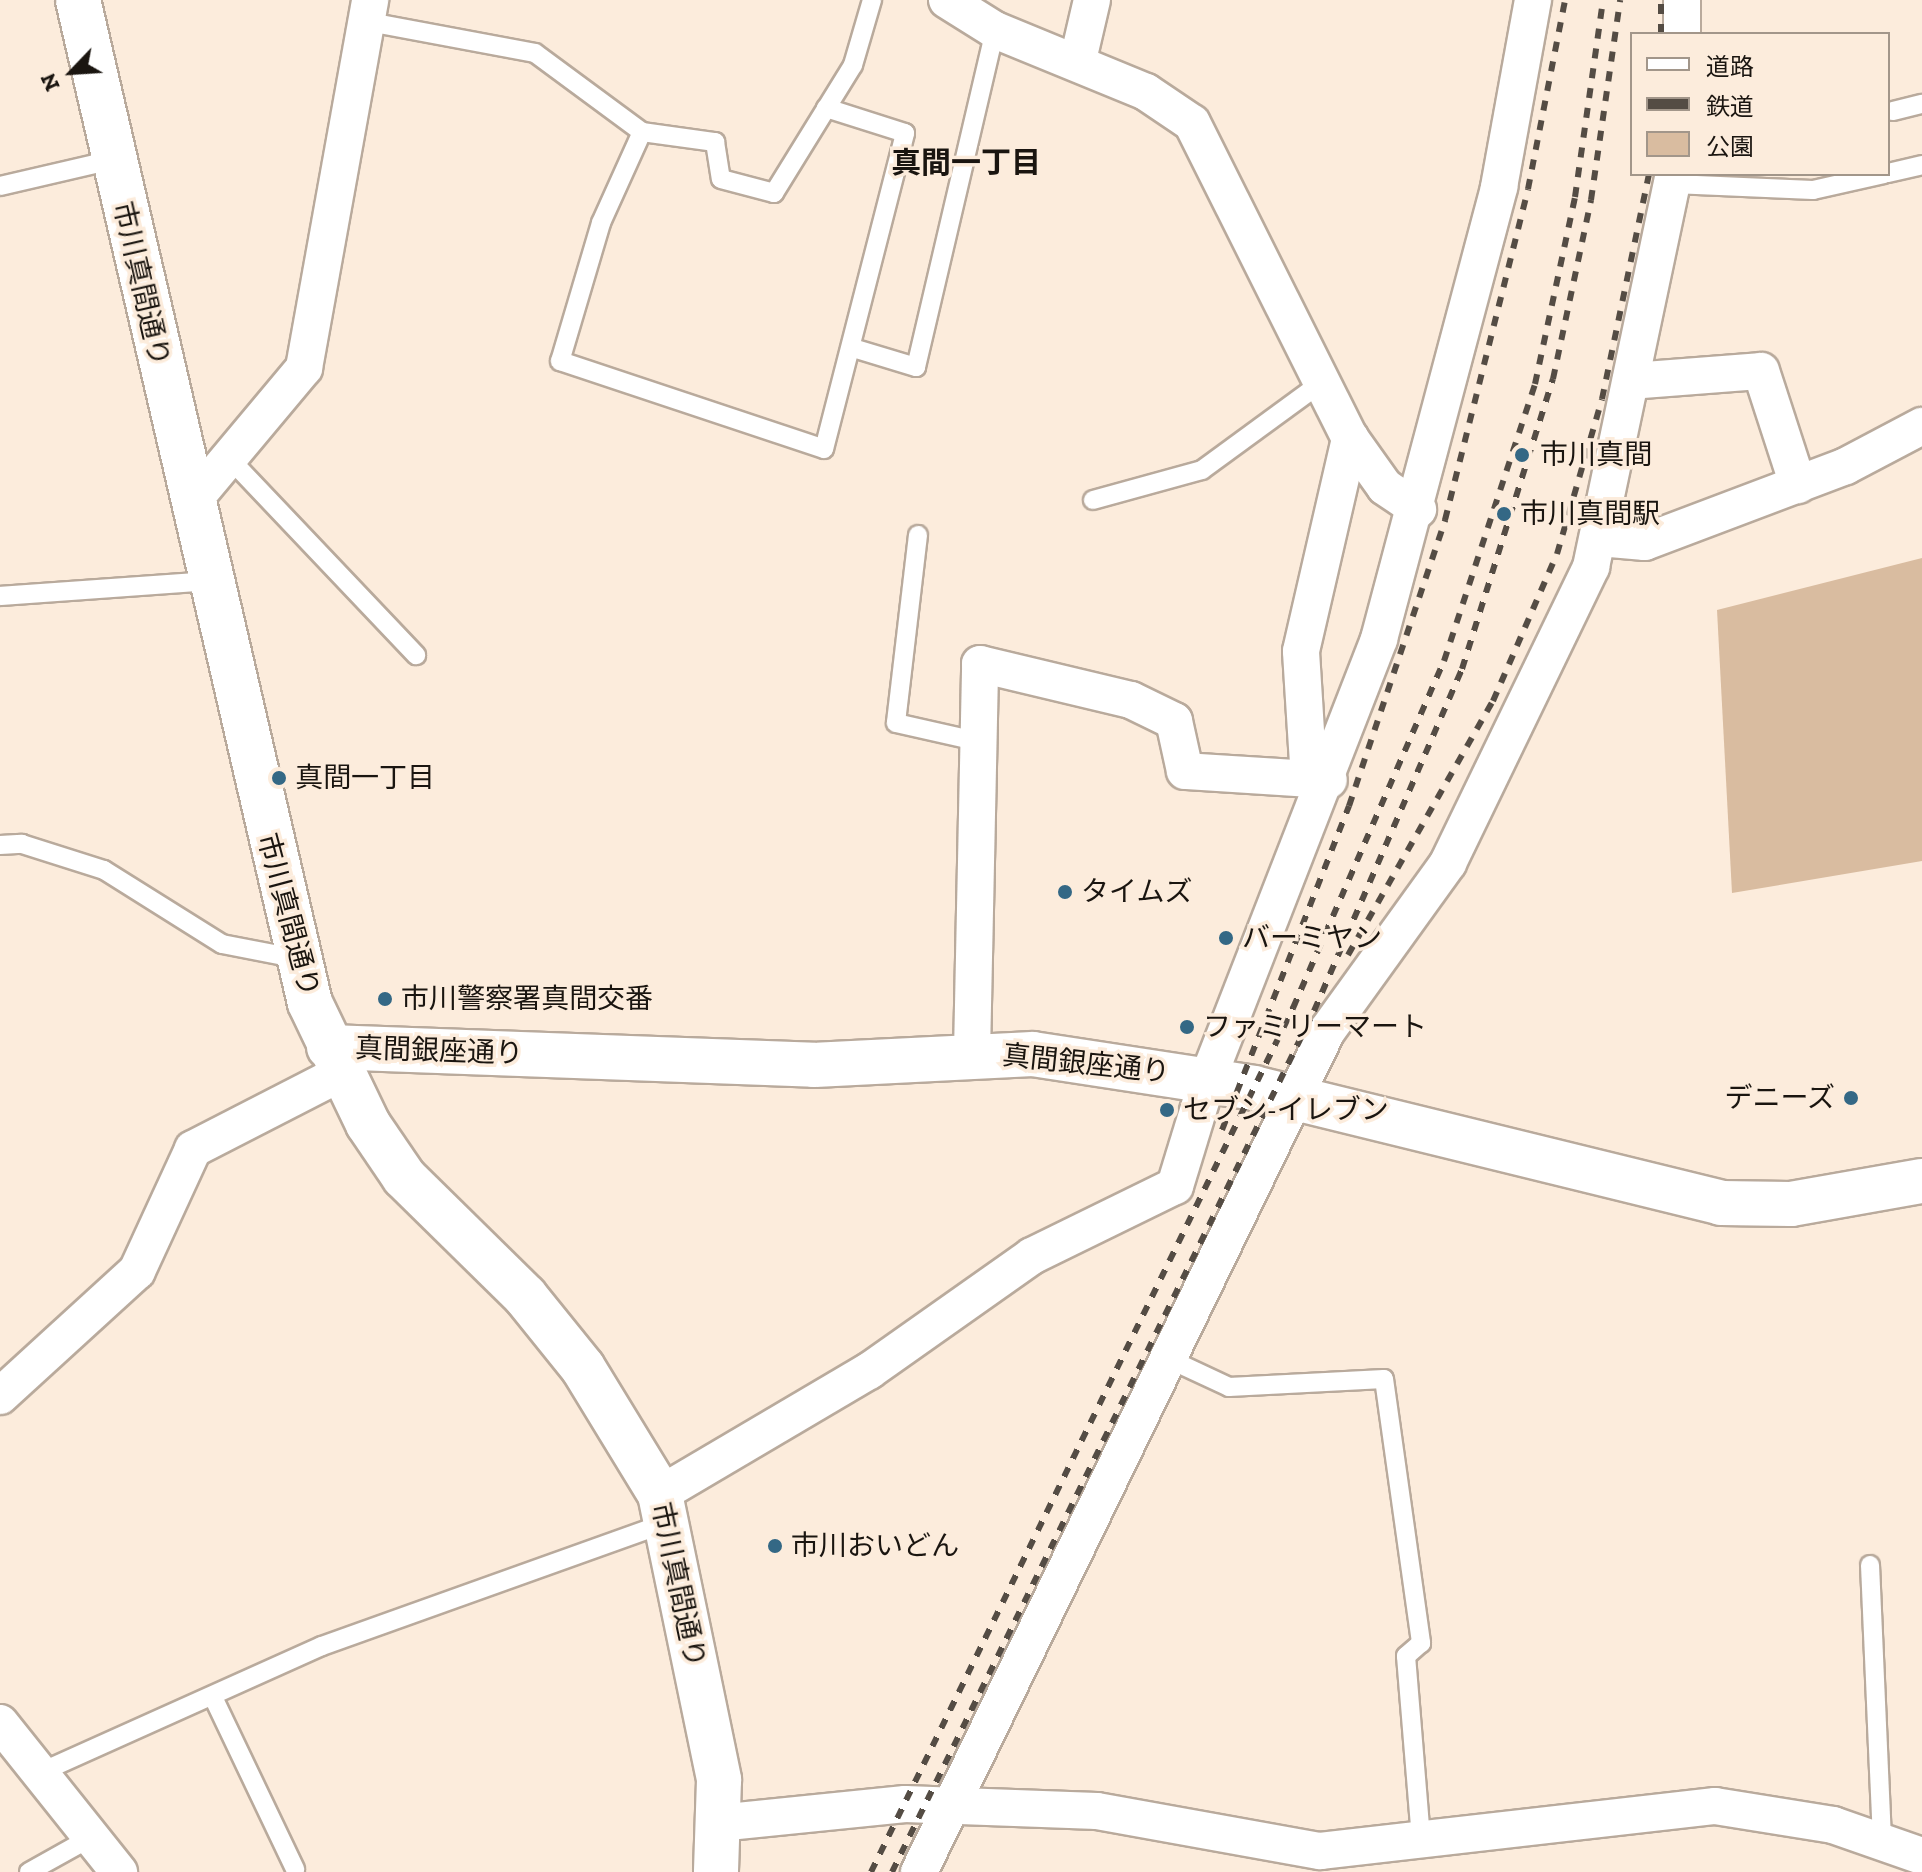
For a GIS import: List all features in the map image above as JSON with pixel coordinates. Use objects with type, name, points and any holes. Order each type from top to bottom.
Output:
[{"type":"street","name":"市川真間通り","points":[[78,0],[294,958],[335,1060],[404,1177],[525,1296],[583,1368],[663,1508],[719,1780],[716,1872]]},
{"type":"street","points":[[947,0],[995,30],[1078,60],[1192,123],[1318,365],[1321,383],[1350,438],[1385,487],[1418,509]]},
{"type":"street","points":[[1078,60],[1092,0]]},
{"type":"street","points":[[663,1508],[869,1371],[1032,1256],[1175,1186],[1208,1078],[1418,509],[1499,187],[1533,0]]},
{"type":"street","points":[[1682,0],[1682,32]]},
{"type":"street","points":[[192,502],[304,368],[367,10]]},
{"type":"street","points":[[919,1872],[1335,1019],[1475,813],[1599,538],[1674,179]]},
{"type":"street","points":[[1631,381],[1761,371],[1798,485]]},
{"type":"street","points":[[1599,538],[1645,542],[1798,485],[1922,426]]},
{"type":"street","points":[[1319,779],[1301,651],[1350,438]]},
{"type":"street","points":[[972,1053],[976,741],[980,664],[1131,700],[1174,721],[1185,771],[1319,779]]},
{"type":"street","name":"真間銀座通り","points":[[335,1060],[814,1065],[972,1053],[1033,1054],[1208,1078],[1721,1203],[1791,1204],[1922,1181]]},
{"type":"street","points":[[0,1396],[137,1271],[193,1149],[335,1060]]},
{"type":"street","points":[[0,1723],[119,1872]]},
{"type":"street","points":[[718,1823],[951,1805],[1097,1811],[1320,1851],[1715,1806],[1882,1840],[1922,1856]]},
{"type":"lane","points":[[367,10],[535,53],[642,132],[715,142],[721,179],[774,193],[853,65],[872,0]]},
{"type":"lane","points":[[853,348],[916,367],[995,30]]},
{"type":"lane","points":[[1893,111],[1922,104]]},
{"type":"lane","points":[[642,132],[601,223],[560,361],[824,449],[853,348],[905,133],[826,108]]},
{"type":"lane","points":[[0,186],[112,160]]},
{"type":"lane","points":[[1890,173],[1922,165]]},
{"type":"lane","points":[[1674,179],[1813,190],[1877,176]]},
{"type":"lane","points":[[1093,500],[1202,470],[1321,383]]},
{"type":"lane","points":[[229,458],[416,655]]},
{"type":"lane","points":[[918,535],[896,723],[976,741]]},
{"type":"lane","points":[[0,596],[208,581]]},
{"type":"lane","points":[[0,845],[22,844],[104,870],[222,944],[294,958]]},
{"type":"lane","points":[[1169,1359],[1229,1387],[1384,1379],[1421,1643],[1406,1656],[1421,1839]]},
{"type":"lane","points":[[39,1773],[322,1646],[663,1508]]},
{"type":"lane","points":[[1870,1565],[1882,1840]]},
{"type":"lane","points":[[213,1697],[295,1869]]},
{"type":"lane","points":[[29,1872],[90,1838]]},
{"type":"green space","points":[[1922,558],[1922,861],[1732,893],[1717,610]]},
{"type":"railway","points":[[1222,1130],[1349,806],[1445,520],[1528,189],[1565,0]]},
{"type":"railway","points":[[871,1872],[1293,1008],[1444,661],[1535,384],[1575,197],[1603,0]]},
{"type":"railway","points":[[892,1872],[1314,1011],[1462,669],[1553,379],[1591,200],[1620,0]]},
{"type":"railway","points":[[1661,0],[1661,32]]},
{"type":"railway","points":[[1348,955],[1493,701],[1557,554],[1602,399],[1649,176]]},
{"type":"place","name":"市川真間","points":[[1522,455]]},
{"type":"place","name":"市川真間駅","points":[[1504,514]]},
{"type":"place","name":"真間一丁目","points":[[279,778]]},
{"type":"place","name":"タイムズ","points":[[1065,892]]},
{"type":"place","name":"バーミヤン","points":[[1226,938]]},
{"type":"place","name":"市川警察署真間交番","points":[[385,999]]},
{"type":"place","name":"ファミリーマート","points":[[1187,1027]]},
{"type":"place","name":"デニーズ","points":[[1851,1098]]},
{"type":"place","name":"セブン-イレブン","points":[[1167,1110]]},
{"type":"place","name":"市川おいどん","points":[[775,1546]]},
{"type":"district","name":"真間一丁目","points":[[966,163]]}]
